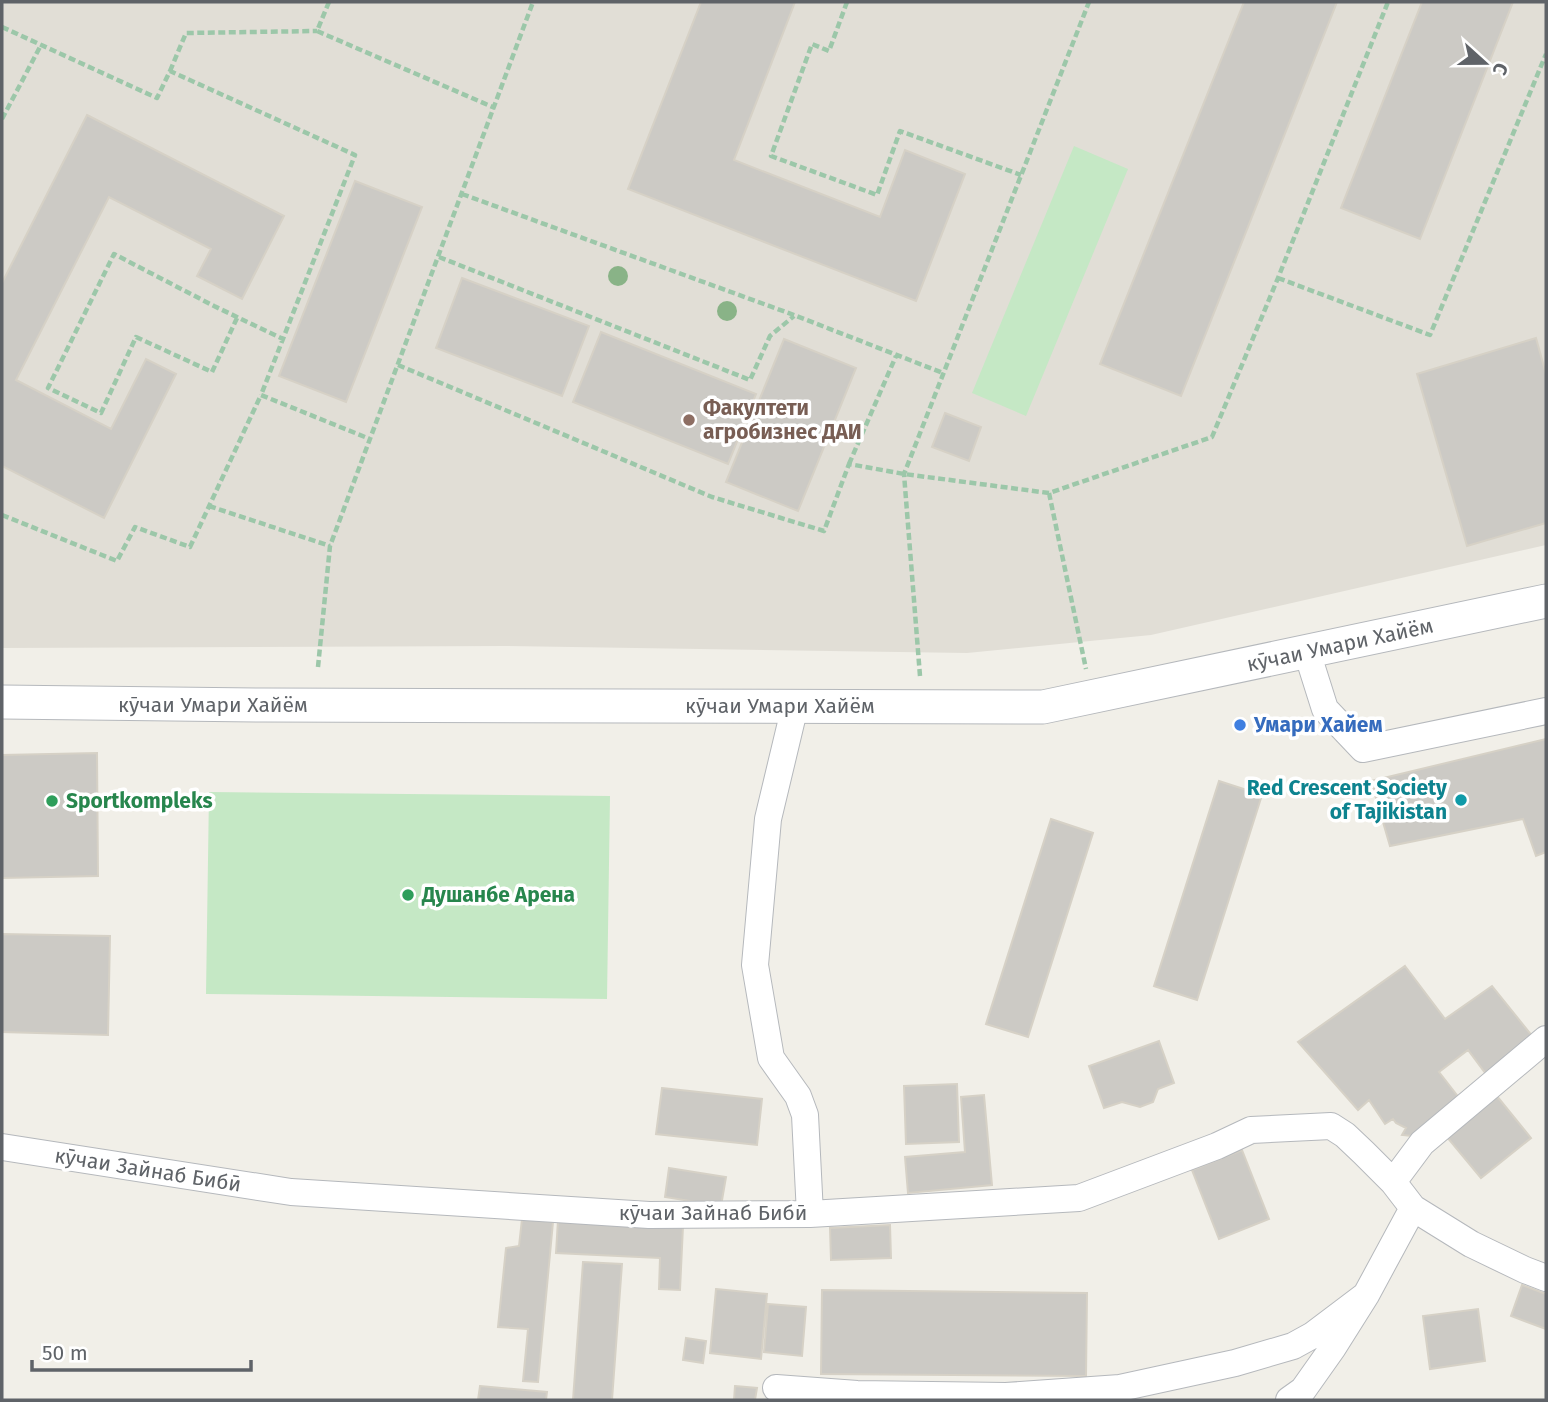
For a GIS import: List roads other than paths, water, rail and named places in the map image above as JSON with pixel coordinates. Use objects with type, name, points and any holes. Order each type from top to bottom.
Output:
[{"type":"street","name":"кӯчаи Умари Хайём","points":[[2,702],[1044,708],[1546,601]]},
{"type":"street","points":[[1307,652],[1325,709],[1363,749],[1546,711]]},
{"type":"street","points":[[795,706],[768,819],[755,965],[771,1058],[798,1096],[805,1115],[810,1214]]},
{"type":"street","points":[[1393,1182],[1422,1143],[1546,1039]]},
{"type":"street","name":"кӯчаи Зайнаб Бибӣ","points":[[2,1147],[291,1192],[649,1215],[810,1214],[1079,1198],[1217,1146],[1251,1130],[1331,1126],[1345,1135],[1393,1182],[1413,1208]]},
{"type":"street","points":[[1290,1400],[1303,1390],[1332,1349],[1413,1208],[1471,1244],[1539,1268]]},
{"type":"street","points":[[776,1388],[857,1394],[1006,1396],[1120,1388],[1235,1363],[1293,1346],[1313,1335],[1366,1294]]},
{"type":"place","name":"Факултети агробизнес ДАИ","points":[[689,420]]},
{"type":"place","name":"Умари Хайем","points":[[1240,725]]},
{"type":"place","name":"Red Crescent Society of Tajikistan","points":[[1461,800]]},
{"type":"place","name":"Sportkompleks","points":[[52,801]]},
{"type":"place","name":"Душанбе Арена","points":[[408,895]]}]
